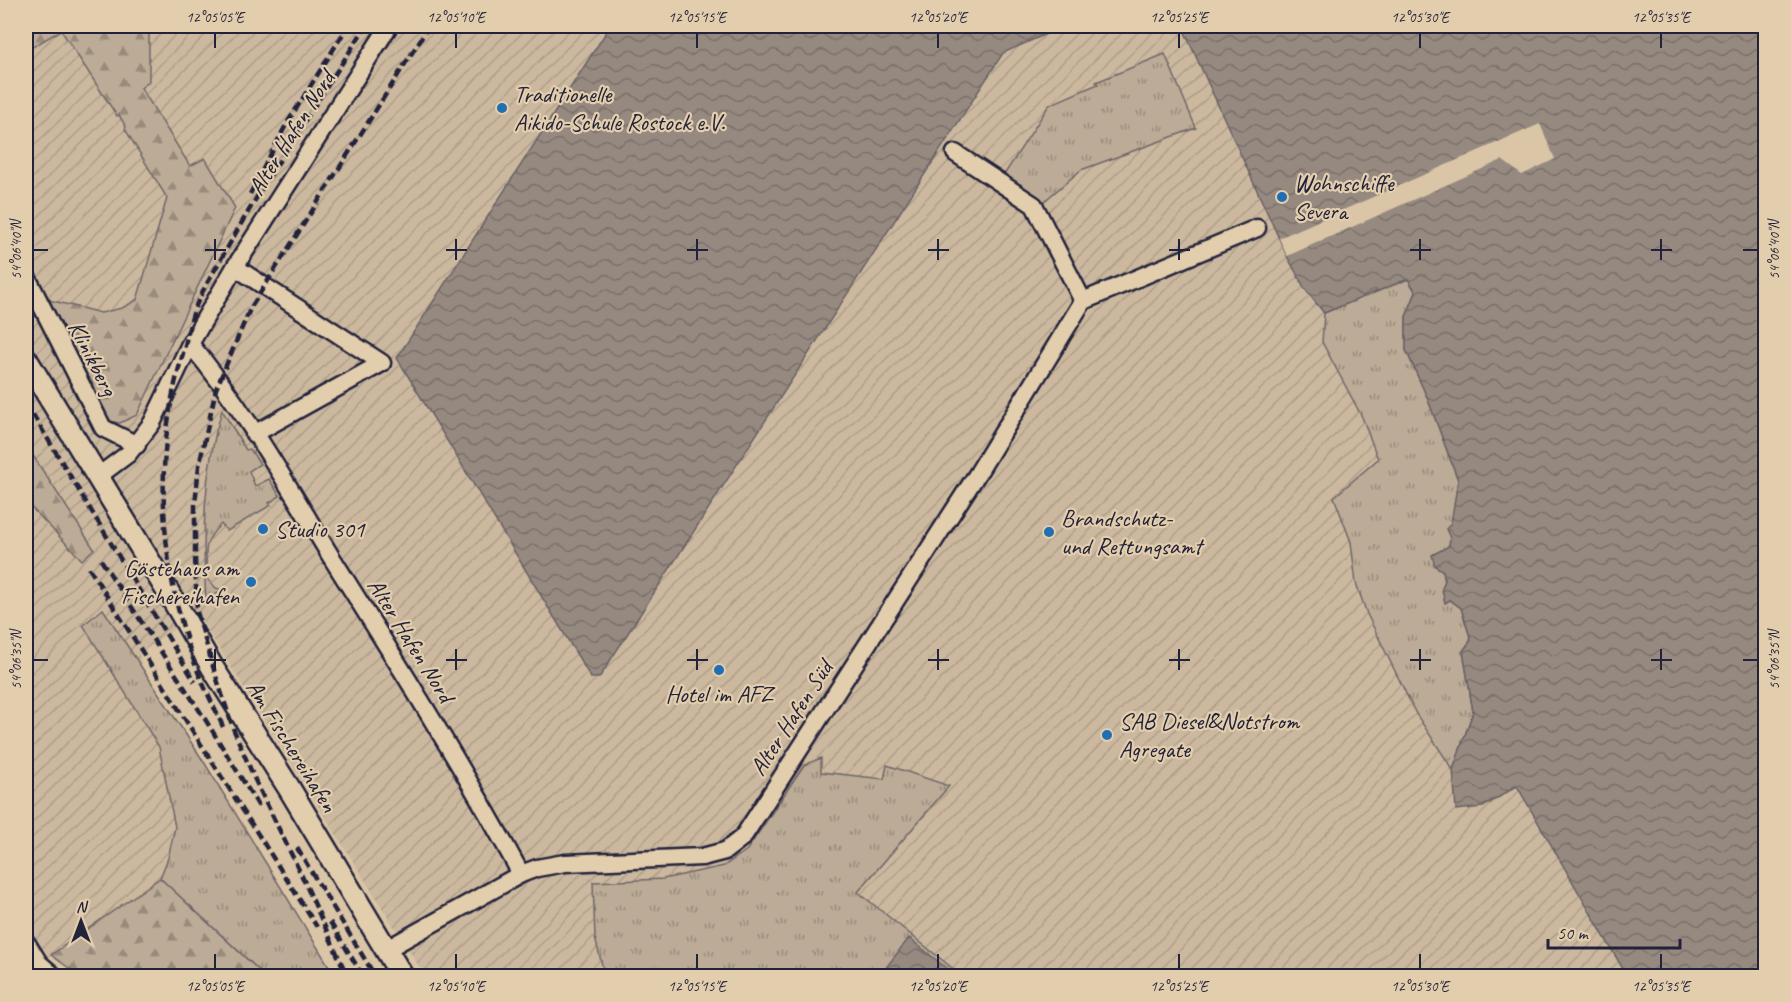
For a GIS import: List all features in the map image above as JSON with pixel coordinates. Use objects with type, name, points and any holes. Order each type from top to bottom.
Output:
[{"type":"street","name":"Alter Hafen Nord","points":[[97,477],[113,467],[136,445],[152,423],[190,344],[235,267],[389,26]]},
{"type":"street","points":[[955,153],[1034,206],[1083,302],[1257,228]]},
{"type":"street","points":[[235,267],[382,363],[254,434]]},
{"type":"street","name":"Klinikberg","points":[[26,275],[103,428],[136,445]]},
{"type":"street","name":"Alter Hafen Süd","points":[[387,949],[521,874],[537,868],[565,863],[702,857],[725,851],[743,837],[978,473],[1083,302]]},
{"type":"street","name":"Alter Hafen Nord","points":[[190,344],[219,379],[409,681],[521,874]]},
{"type":"street","name":"Am Fischereihafen","points":[[26,359],[402,976]]},
{"type":"street","points":[[26,942],[39,963],[54,976]]},
{"type":"shaded area","points":[[26,26],[610,26],[397,358],[591,677],[599,678],[1004,52],[1064,26],[1182,26],[1287,256],[1305,289],[1324,313],[1322,342],[1362,417],[1379,459],[1334,497],[1351,542],[1356,583],[1416,714],[1453,770],[1456,810],[1483,807],[1516,786],[1627,976],[962,976],[858,892],[948,786],[887,766],[884,779],[820,772],[821,758],[747,850],[724,866],[663,879],[594,882],[595,938],[605,976],[425,976],[197,613],[139,654],[175,827],[168,858],[160,878],[39,963],[26,942]]},
{"type":"green space","points":[[26,26],[149,26],[149,81],[141,88],[190,166],[205,158],[235,208],[137,415],[120,423],[108,421],[41,298],[101,313],[122,308],[137,300],[167,198],[125,129],[119,115],[117,116],[61,30],[26,51]]},
{"type":"green space","points":[[1165,54],[1196,128],[1081,170],[1042,203],[1002,178],[1049,105],[1098,84],[1096,82]]},
{"type":"green space","points":[[1408,279],[1416,293],[1406,317],[1406,350],[1427,397],[1458,480],[1442,589],[1445,602],[1450,600],[1461,608],[1471,640],[1463,651],[1473,712],[1453,770],[1416,714],[1367,614],[1356,583],[1351,542],[1334,497],[1378,459],[1362,417],[1322,342],[1324,313]]},
{"type":"green space","points":[[222,410],[246,450],[250,449],[260,464],[249,471],[255,486],[269,479],[280,496],[269,503],[271,505],[227,531],[221,524],[210,537],[206,549],[208,580],[216,588],[223,590],[206,600],[205,504],[211,457]]},
{"type":"green space","points":[[26,445],[94,549],[82,560],[26,502]]},
{"type":"green space","points":[[103,609],[204,762],[335,976],[265,976],[160,878],[168,858],[175,827],[159,747],[83,625]]},
{"type":"green space","points":[[821,758],[821,772],[884,779],[887,765],[949,786],[858,892],[962,976],[605,976],[595,938],[593,882],[663,879],[724,866],[747,850],[804,765]]},
{"type":"green space","points":[[160,878],[265,976],[80,976],[51,955]]},
{"type":"water","points":[[610,26],[1064,26],[1003,53],[599,678],[591,678],[397,358]]},
{"type":"water","points":[[1182,26],[1765,26],[1765,976],[1627,976],[1517,786],[1483,807],[1456,810],[1453,770],[1473,712],[1463,651],[1471,640],[1461,608],[1450,600],[1445,603],[1442,589],[1445,580],[1443,571],[1435,566],[1432,555],[1449,546],[1450,538],[1446,529],[1451,523],[1458,480],[1427,397],[1406,350],[1406,317],[1416,292],[1408,279],[1324,313],[1305,289],[1287,256]]},
{"type":"water","points":[[909,938],[955,975],[892,976],[884,970]]},
{"type":"pier","points":[[1540,124],[1555,159],[1522,175],[1502,160],[1287,256],[1279,238]]},
{"type":"railway","points":[[250,194],[286,125],[348,26]]},
{"type":"railway","points":[[223,727],[198,672],[183,627],[167,550],[164,472],[173,395],[191,321],[202,294],[262,189],[366,26]]},
{"type":"railway","points":[[344,969],[255,780],[233,728],[214,670],[197,612],[195,504],[199,466],[216,389],[250,309],[429,26]]},
{"type":"railway","points":[[26,403],[195,682]]},
{"type":"railway","points":[[101,560],[205,719],[261,810]]},
{"type":"railway","points":[[89,568],[317,927]]},
{"type":"railway","points":[[297,848],[375,976]]},
{"type":"railway","points":[[330,922],[363,976]]},
{"type":"place","name":"Traditionelle Aikido-Schule Rostock e.V.","points":[[502,108]]},
{"type":"place","name":"Wohnschiffe Severa","points":[[1282,197]]},
{"type":"place","name":"Studio 301","points":[[263,529]]},
{"type":"place","name":"Brandschutz- und Rettungsamt","points":[[1049,532]]},
{"type":"place","name":"Gästehaus am Fischereihafen","points":[[251,582]]},
{"type":"place","name":"Hotel im AFZ","points":[[719,670]]},
{"type":"place","name":"SAB Diesel&Notstrom Agregate","points":[[1107,735]]}]
